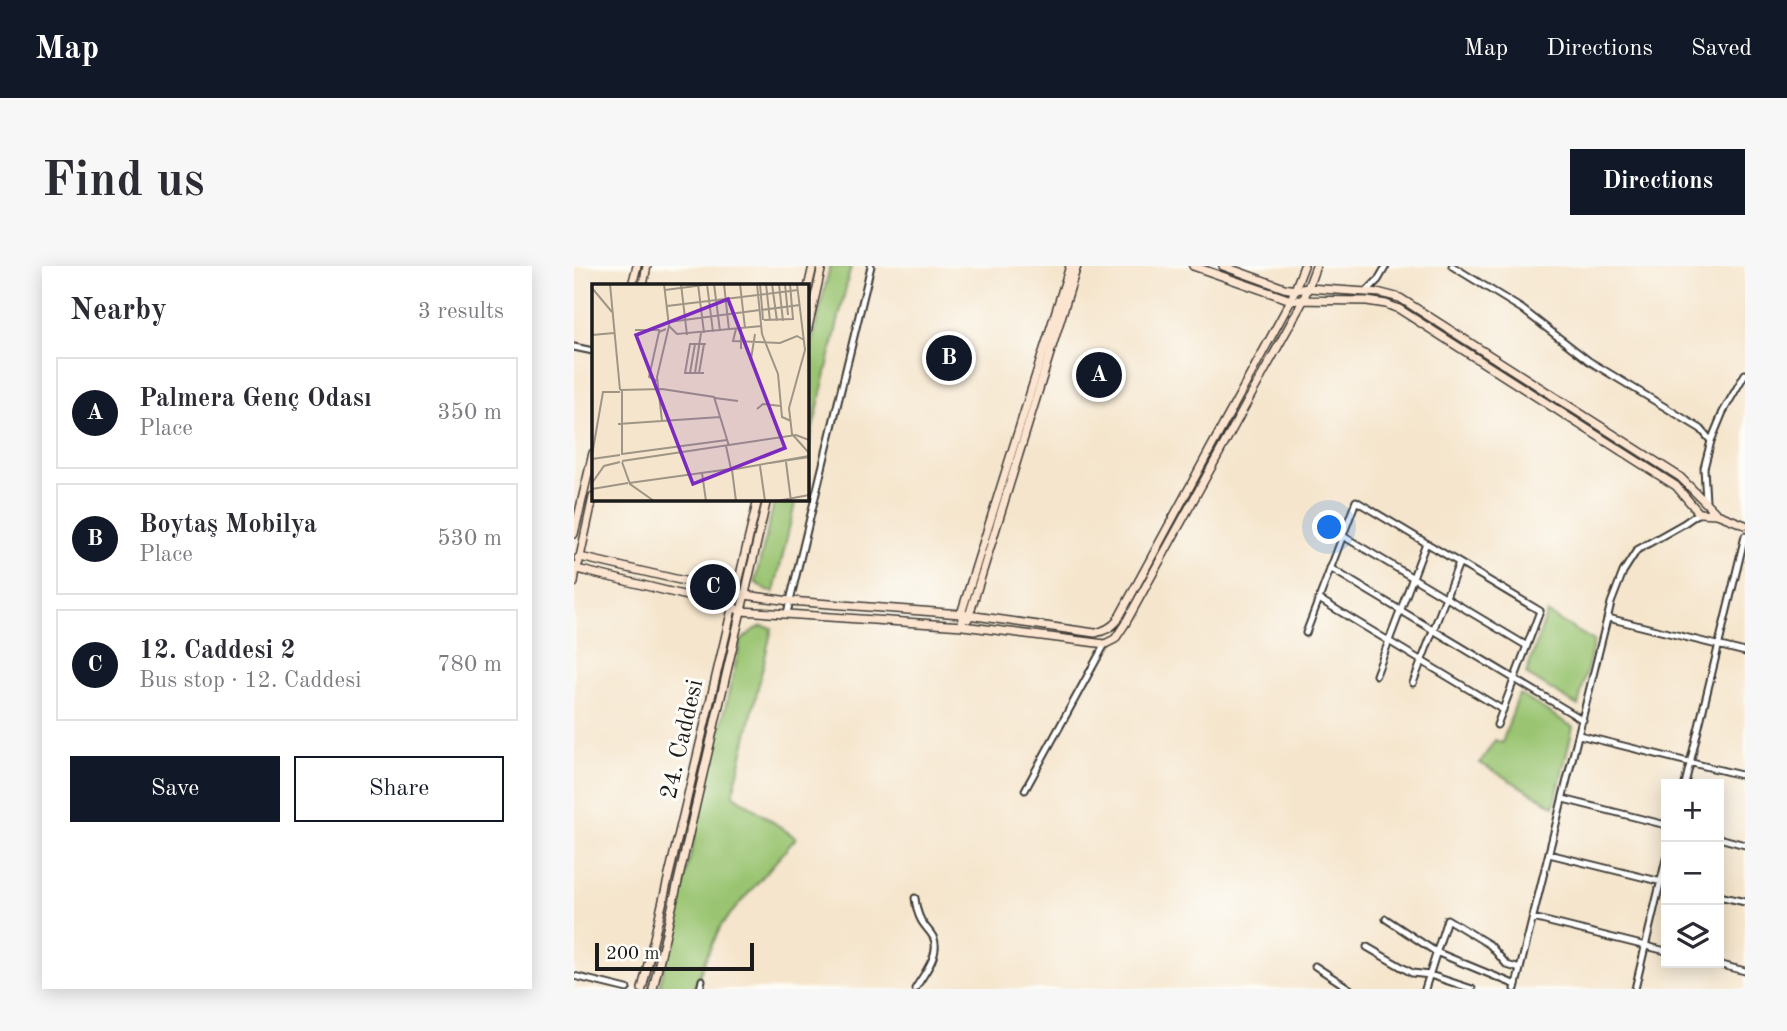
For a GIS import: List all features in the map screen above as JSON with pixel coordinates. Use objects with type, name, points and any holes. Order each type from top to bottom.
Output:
[{"type":"street","points":[[632,284],[637,266]]},
{"type":"street","points":[[643,284],[647,266]]},
{"type":"street","points":[[808,288],[813,266]]},
{"type":"street","points":[[808,328],[822,266]]},
{"type":"street","points":[[787,613],[871,266]]},
{"type":"street","points":[[963,625],[961,614],[1070,266]]},
{"type":"street","points":[[963,625],[970,615],[1077,266]]},
{"type":"street","points":[[1193,266],[1291,300],[1373,301],[1404,311],[1676,486],[1699,513]]},
{"type":"street","points":[[1223,266],[1284,288],[1387,294],[1406,301],[1680,477],[1717,514]]},
{"type":"street","points":[[577,557],[745,595],[961,614],[1104,632],[1117,621],[1291,300],[1304,266]]},
{"type":"street","points":[[575,568],[741,611],[963,625],[1105,643],[1115,639],[1303,301],[1316,266]]},
{"type":"street","points":[[1366,292],[1378,280],[1386,266]]},
{"type":"street","points":[[1452,266],[1522,309],[1589,360],[1698,426],[1711,441]]},
{"type":"street","points":[[574,347],[592,351]]},
{"type":"street","points":[[1706,502],[1704,468],[1711,441],[1723,412],[1745,374]]},
{"type":"street","points":[[574,534],[592,457]]},
{"type":"street","points":[[574,583],[575,568],[579,565],[577,557],[592,500]]},
{"type":"street","name":"24. Caddesi","points":[[642,989],[758,500]]},
{"type":"street","name":"24. Caddesi","points":[[653,989],[768,500]]},
{"type":"street","points":[[1306,633],[1356,501],[1540,611],[1497,725]]},
{"type":"street","points":[[1386,919],[1437,952],[1516,987],[1617,583],[1634,554],[1644,545],[1699,513],[1717,514],[1745,525]]},
{"type":"street","points":[[1343,536],[1527,646]]},
{"type":"street","points":[[1686,779],[1745,536]]},
{"type":"street","points":[[1376,675],[1426,543]]},
{"type":"street","points":[[1413,683],[1459,563]]},
{"type":"street","points":[[1330,568],[1583,720]]},
{"type":"street","points":[[1319,599],[1503,710]]},
{"type":"street","points":[[1608,618],[1745,652]]},
{"type":"street","points":[[1025,790],[1105,643]]},
{"type":"street","points":[[1579,735],[1745,776]]},
{"type":"street","points":[[1563,799],[1661,824]]},
{"type":"street","points":[[1724,839],[1745,845]]},
{"type":"street","points":[[1549,853],[1661,881]]},
{"type":"street","points":[[1635,989],[1661,892]]},
{"type":"street","points":[[1724,896],[1745,902]]},
{"type":"street","points":[[915,898],[918,914],[932,933],[936,945],[934,955],[915,989]]},
{"type":"street","points":[[1533,918],[1661,950]]},
{"type":"street","points":[[1425,989],[1447,919],[1490,945],[1507,965],[1520,969]]},
{"type":"street","points":[[1367,947],[1412,972],[1472,989]]},
{"type":"street","points":[[1315,966],[1350,989]]},
{"type":"street","points":[[1724,966],[1745,971]]},
{"type":"street","points":[[574,976],[627,989]]},
{"type":"street","points":[[700,989],[702,980]]},
{"type":"green space","points":[[830,266],[851,266],[808,450],[808,360]]},
{"type":"green space","points":[[775,500],[796,500],[774,592],[767,591],[755,582]]},
{"type":"green space","points":[[1547,613],[1594,641],[1578,706],[1526,674]]},
{"type":"green space","points":[[762,626],[772,628],[733,794],[796,838],[722,924],[694,989],[659,989],[741,641]]},
{"type":"green space","points":[[1519,694],[1573,727],[1554,806],[1480,763],[1495,740],[1502,743]]},
{"type":"place","name":"Boytaş Mobilya","points":[[949,358]]},
{"type":"place","name":"Palmera Genç Odası","points":[[1099,375]]},
{"type":"place","name":"12. Caddesi 2","points":[[713,587]]}]
